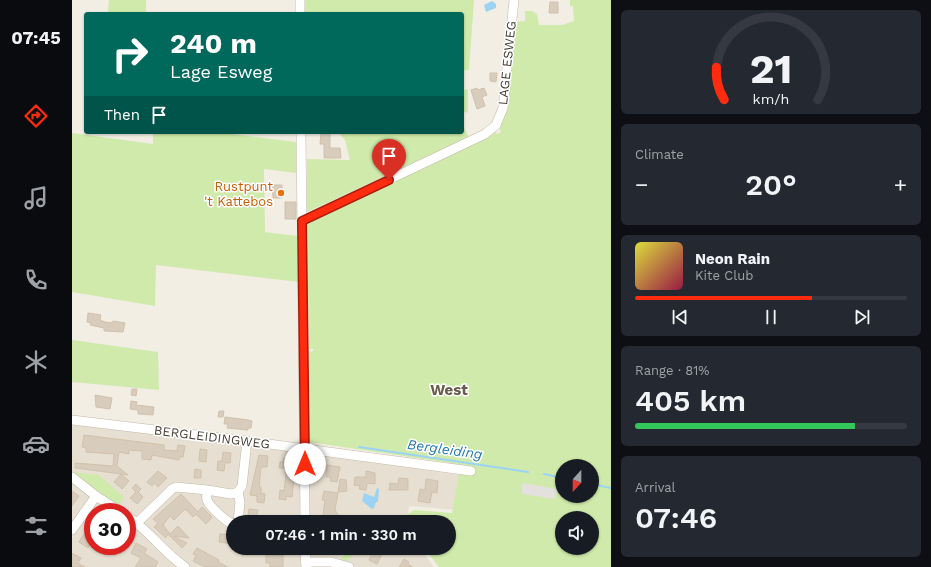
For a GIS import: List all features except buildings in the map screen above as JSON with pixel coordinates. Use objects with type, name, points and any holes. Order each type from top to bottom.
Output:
[{"type":"street","points":[[300,0],[300,12]]},
{"type":"street","name":"LAGE ESWEG","points":[[302,221],[485,134],[496,125],[503,107],[514,0]]},
{"type":"street","points":[[301,134],[305,515]]},
{"type":"street","name":"BERGLEIDINGWEG","points":[[72,420],[248,441],[471,471]]},
{"type":"street","points":[[180,566],[138,522],[172,489],[176,487],[231,494],[238,492],[242,486],[248,441]]},
{"type":"street","points":[[72,477],[107,503]]},
{"type":"street","points":[[207,490],[206,498],[209,503],[226,521]]},
{"type":"street","points":[[238,492],[240,502],[239,515]]},
{"type":"street","points":[[72,530],[96,496]]},
{"type":"street","points":[[305,564],[331,562],[348,567]]},
{"type":"shaded area","points":[[72,419],[460,475],[458,510],[409,506],[408,515],[226,515],[226,555],[425,555],[434,567],[72,567]]},
{"type":"shaded area","points":[[522,483],[555,489],[555,499],[522,494]]},
{"type":"green space","points":[[109,0],[146,0],[146,12],[108,12]]},
{"type":"green space","points":[[305,0],[474,0],[469,70],[464,71],[464,12],[305,12]]},
{"type":"green space","points":[[570,0],[611,0],[611,567],[439,567],[430,555],[456,555],[456,515],[406,515],[414,510],[452,513],[459,474],[462,474],[464,465],[309,442],[309,352],[313,351],[313,349],[309,349],[307,223],[494,131],[497,134],[501,132],[499,126],[514,22],[525,21],[525,11],[532,11],[537,14],[539,25],[562,25],[574,21],[573,6],[570,6]]},
{"type":"green space","points":[[464,90],[468,90],[468,113],[464,112]]},
{"type":"green space","points":[[464,128],[469,137],[307,212],[307,159],[350,160],[345,140],[340,134],[464,134]]},
{"type":"green space","points":[[72,133],[153,144],[153,134],[233,134],[296,142],[296,173],[264,169],[265,232],[297,236],[299,282],[156,265],[155,306],[72,292]]},
{"type":"green space","points":[[72,340],[158,352],[159,390],[72,382]]},
{"type":"green space","points":[[72,472],[99,475],[124,497],[120,503],[114,503]]},
{"type":"green space","points":[[344,555],[354,555],[347,560],[346,565],[342,564],[342,557]]},
{"type":"water","points":[[492,1],[496,4],[496,8],[486,12],[484,5]]},
{"type":"water","points":[[377,488],[379,489],[378,502],[376,502],[374,508],[372,509],[362,501],[364,493],[374,497]]},
{"type":"waterway","name":"Bergleiding","points":[[359,447],[528,472]]},
{"type":"waterway","name":"Bergleiding","points":[[544,474],[555,476]]},
{"type":"waterway","name":"Bergleiding","points":[[599,485],[611,488]]},
{"type":"place","name":"Rustpunt 't Kattebos","points":[[281,193]]},
{"type":"district","name":"West","points":[[449,390]]},
{"type":"route","points":[[305,464],[302,221],[389,180]]}]
